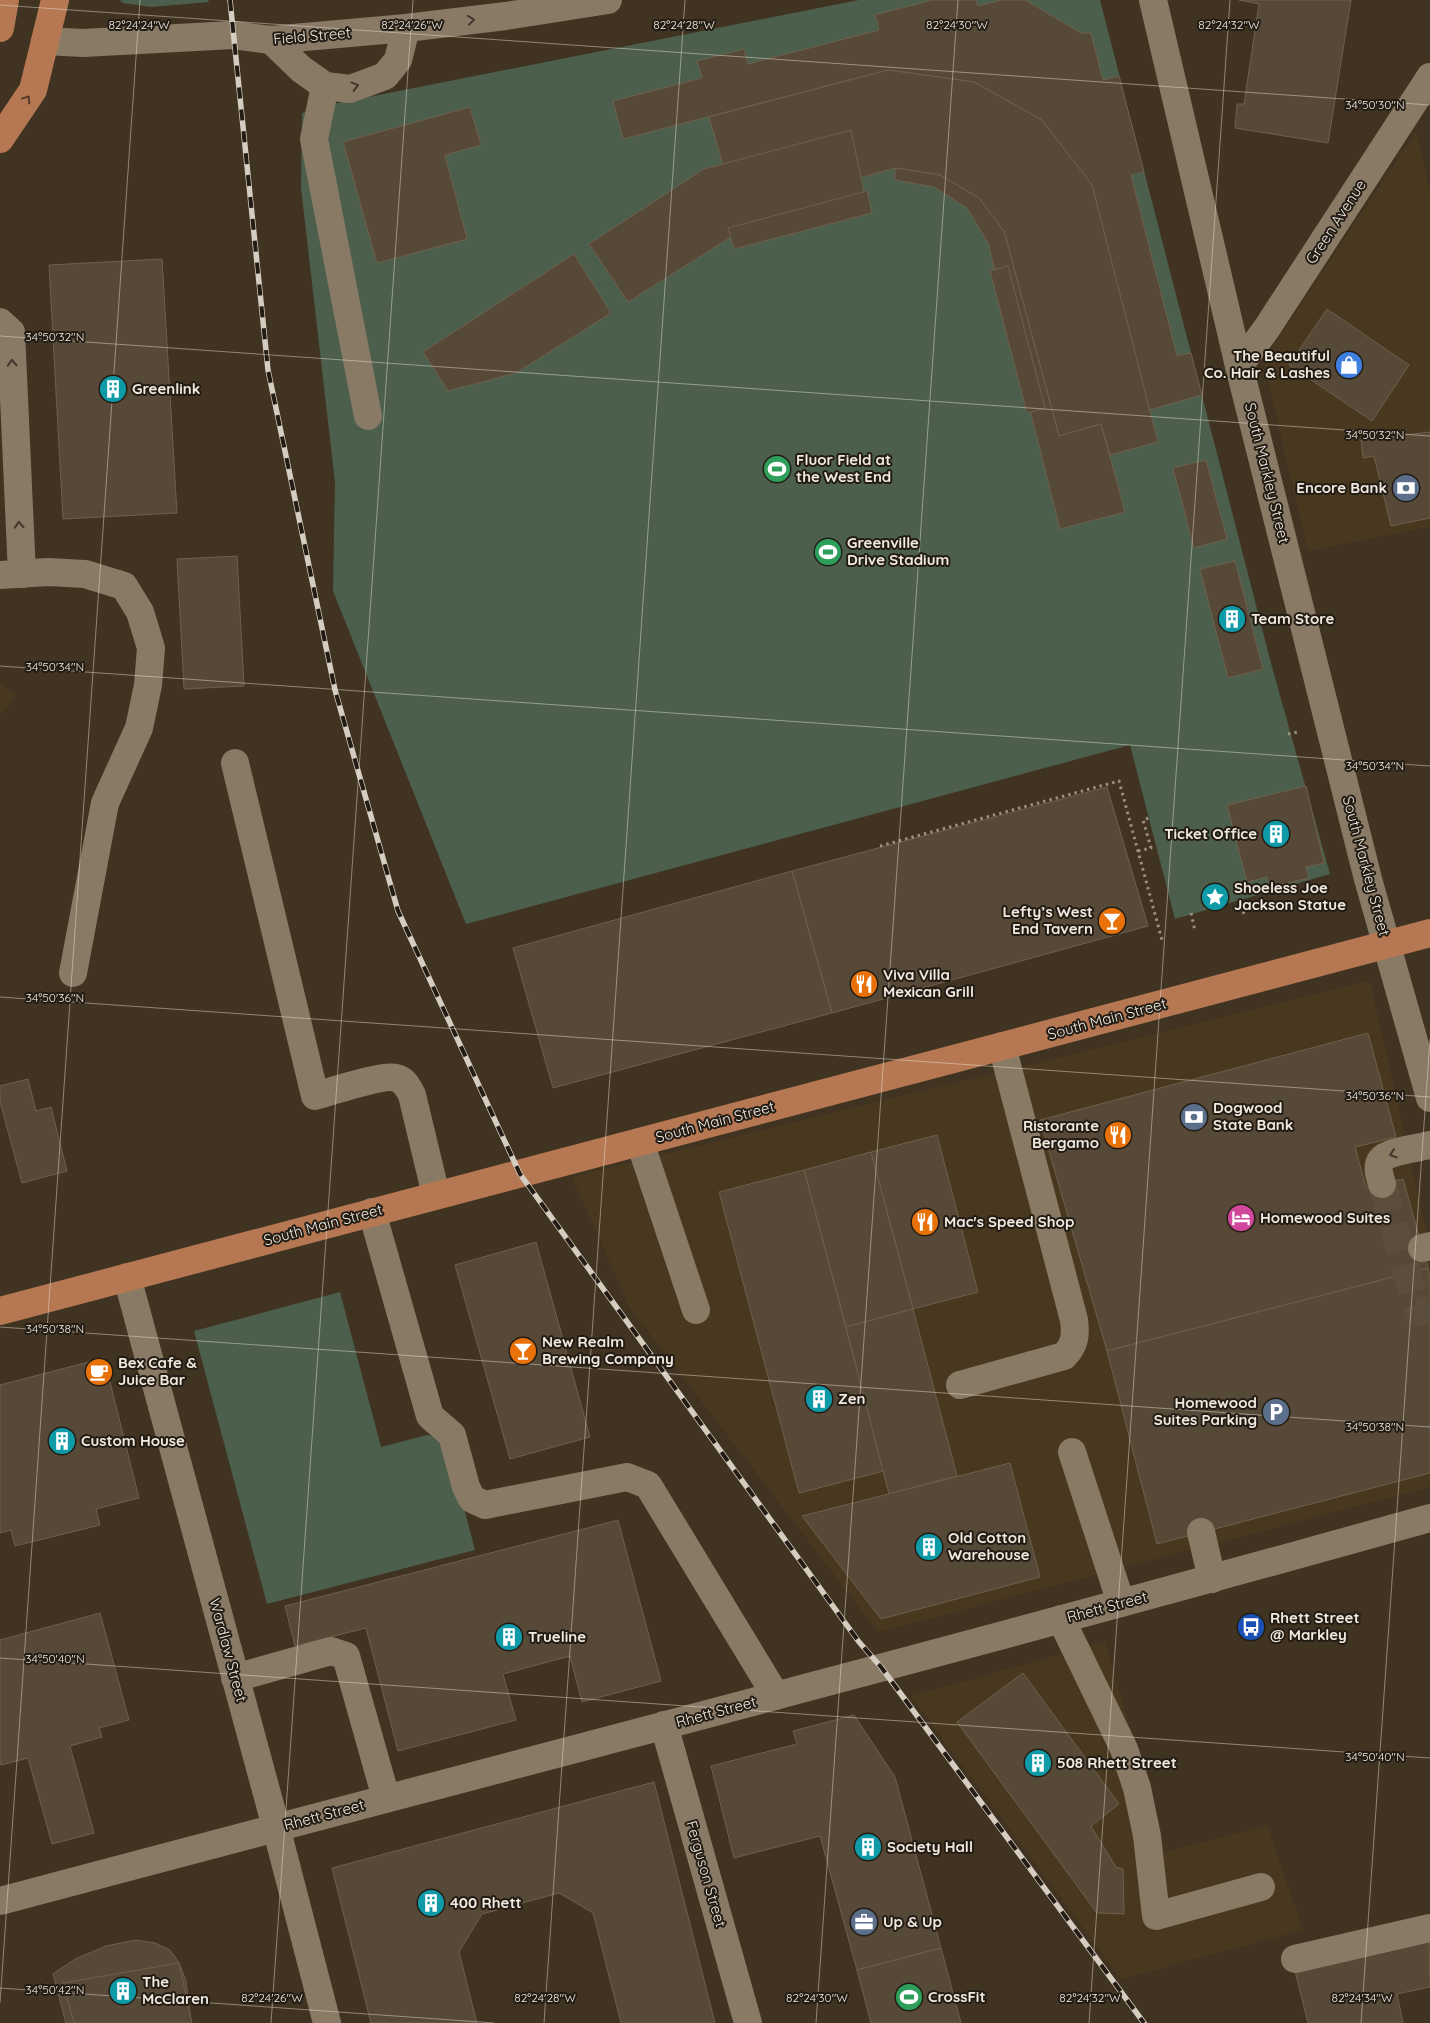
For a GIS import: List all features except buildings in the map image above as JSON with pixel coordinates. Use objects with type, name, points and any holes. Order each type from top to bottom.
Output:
[{"type":"main road","points":[[0,28],[5,0]]},
{"type":"main road","points":[[0,139],[33,90],[55,0]]},
{"type":"main road","name":"South Main Street","points":[[0,1311],[1430,933]]},
{"type":"street","name":"Field Street","points":[[45,41],[83,43],[233,35],[271,40],[406,28],[506,16],[608,0]]},
{"type":"street","name":"South Markley Street","points":[[1153,0],[1240,366],[1368,879],[1430,1098]]},
{"type":"street","points":[[271,40],[301,69],[325,86],[350,89],[385,76],[398,60],[406,28]]},
{"type":"street","name":"Green Avenue","points":[[1240,366],[1271,322],[1430,77]]},
{"type":"street","points":[[325,86],[314,139],[368,416]]},
{"type":"street","points":[[0,322],[11,332],[11,574],[48,572],[85,574],[124,586],[140,612],[151,648],[148,685],[139,728],[105,803],[73,973]]},
{"type":"street","points":[[235,762],[315,1096],[381,1078],[396,1077],[406,1084],[412,1095],[436,1196]]},
{"type":"street","points":[[960,1385],[1064,1356],[1072,1348],[1076,1334],[1072,1310],[1002,1046]]},
{"type":"street","points":[[640,1142],[696,1310]]},
{"type":"street","points":[[1382,1184],[1378,1170],[1380,1161],[1388,1154],[1430,1145]]},
{"type":"street","points":[[372,1212],[430,1416],[452,1435],[466,1487],[472,1499],[485,1505],[627,1477],[648,1485],[776,1696]]},
{"type":"street","name":"Wardlaw Street","points":[[127,1277],[327,2023]]},
{"type":"street","points":[[1072,1452],[1120,1603]]},
{"type":"street","name":"Rhett Street","points":[[0,1901],[664,1726],[1212,1579],[1430,1518]]},
{"type":"street","points":[[1201,1532],[1212,1579]]},
{"type":"street","points":[[1061,1619],[1124,1749],[1137,1788],[1147,1836],[1156,1916],[1261,1887]]},
{"type":"street","points":[[235,1678],[331,1651],[346,1656],[386,1798]]},
{"type":"street","name":"Ferguson Street","points":[[664,1726],[748,2023]]},
{"type":"street","points":[[1295,1959],[1430,1928]]},
{"type":"path","points":[[1288,734],[1298,732]]},
{"type":"path","points":[[880,846],[1119,781],[1162,940]]},
{"type":"path","points":[[1138,851],[1151,848],[1144,820],[1149,818]]},
{"type":"path","points":[[1240,900],[1244,918]]},
{"type":"path","points":[[1191,913],[1195,931]]},
{"type":"shaded area","points":[[1416,132],[1430,190],[1430,527],[1308,551],[1263,361]]},
{"type":"shaded area","points":[[0,683],[16,695],[0,716]]},
{"type":"shaded area","points":[[1370,981],[1430,1248],[1430,1487],[878,1632],[630,1308],[572,1177]]},
{"type":"shaded area","points":[[1105,1642],[1166,1852],[1267,1825],[1303,1930],[1121,1979],[911,1696]]},
{"type":"green space","points":[[120,0],[208,0],[209,2],[151,7],[123,3]]},
{"type":"green space","name":"Fluor Field at the West End","points":[[859,0],[1100,0],[1272,667],[1330,874],[1175,919],[1130,745],[466,924],[333,591],[335,482],[301,188],[302,113],[333,104]]},
{"type":"green space","points":[[340,1292],[381,1447],[427,1435],[440,1437],[448,1447],[475,1550],[267,1604],[194,1331]]},
{"type":"tunnel","points":[[1382,1184],[1418,1312],[1430,1309]]},
{"type":"railway","points":[[230,0],[268,370],[335,690],[398,911],[520,1174],[859,1642],[881,1667],[1144,2023]]},
{"type":"place","name":"The Beautiful Co. Hair & Lashes","points":[[1349,365]]},
{"type":"place","name":"Greenlink","points":[[113,389]]},
{"type":"place","name":"Fluor Field at the West End","points":[[777,469]]},
{"type":"place","name":"Encore Bank","points":[[1406,488]]},
{"type":"place","name":"Greenville Drive Stadium","points":[[828,552]]},
{"type":"place","name":"Team Store","points":[[1232,619]]},
{"type":"place","name":"Ticket Office","points":[[1276,834]]},
{"type":"place","name":"Shoeless Joe Jackson Statue","points":[[1215,897]]},
{"type":"place","name":"Lefty’s West End Tavern","points":[[1112,921]]},
{"type":"place","name":"Viva Villa Mexican Grill","points":[[864,984]]},
{"type":"place","name":"Dogwood State Bank","points":[[1194,1117]]},
{"type":"place","name":"Ristorante Bergamo","points":[[1118,1135]]},
{"type":"place","name":"Homewood Suites","points":[[1241,1218]]},
{"type":"place","name":"Mac's Speed Shop","points":[[925,1222]]},
{"type":"place","name":"New Realm Brewing Company","points":[[523,1351]]},
{"type":"place","name":"Bex Cafe & Juice Bar","points":[[99,1372]]},
{"type":"place","name":"Zen","points":[[819,1399]]},
{"type":"place","name":"Homewood Suites Parking","points":[[1276,1412]]},
{"type":"place","name":"Custom House","points":[[62,1441]]},
{"type":"place","name":"Old Cotton Warehouse","points":[[929,1547]]},
{"type":"place","name":"Rhett Street @ Markley","points":[[1251,1627]]},
{"type":"place","name":"Trueline","points":[[509,1637]]},
{"type":"place","name":"508 Rhett Street","points":[[1038,1763]]},
{"type":"place","name":"Society Hall","points":[[868,1847]]},
{"type":"place","name":"400 Rhett","points":[[431,1903]]},
{"type":"place","name":"Up & Up","points":[[864,1922]]},
{"type":"place","name":"The McClaren","points":[[123,1991]]},
{"type":"place","name":"CrossFit","points":[[909,1997]]}]
